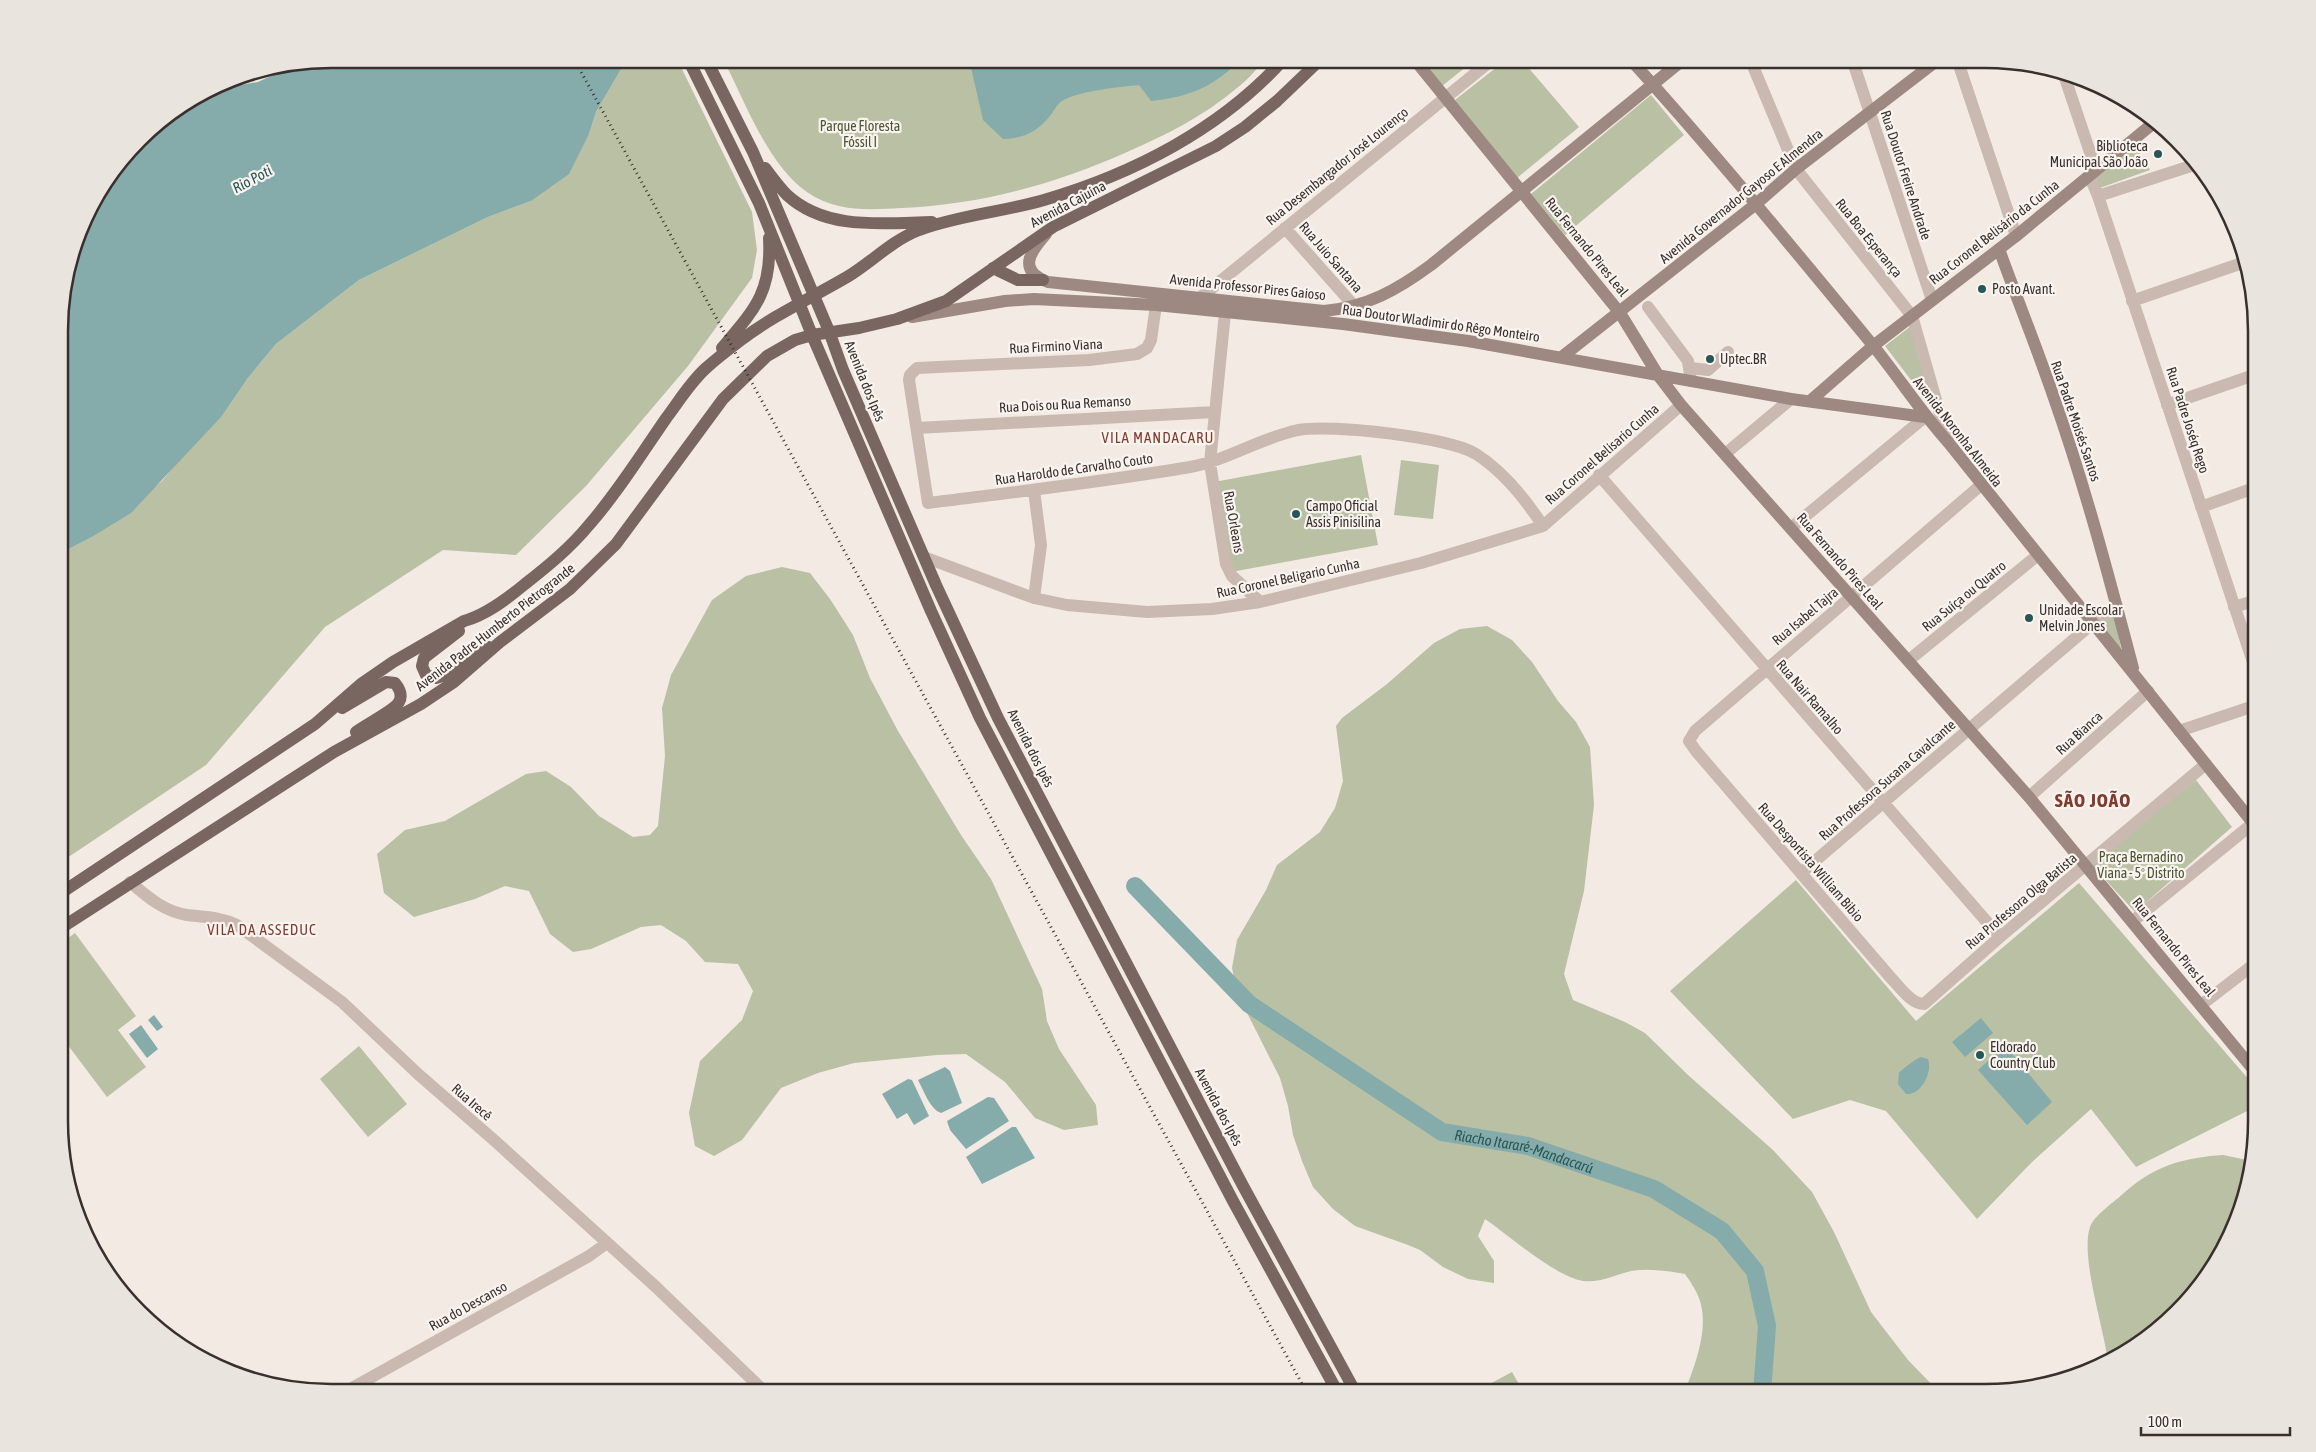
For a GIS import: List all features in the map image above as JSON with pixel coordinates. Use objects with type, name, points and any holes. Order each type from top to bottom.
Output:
[{"type":"main road","points":[[693,68],[769,228],[812,335],[958,671],[1092,934],[1333,1384]]},
{"type":"main road","name":"Avenida dos Ipês","points":[[711,68],[753,152],[814,294],[842,370],[924,558],[998,718],[1242,1184],[1351,1384]]},
{"type":"main road","name":"Avenida Cajuína","points":[[798,302],[848,276],[902,237],[942,222],[1051,198],[1115,174],[1160,153],[1221,117],[1244,99],[1275,68]]},
{"type":"main road","name":"Avenida Cajuína","points":[[812,335],[897,320],[946,301],[1024,245],[1053,227],[1216,146],[1245,127],[1277,101],[1311,68]]},
{"type":"main road","name":"Rua Fernando Pires Leal","points":[[1422,68],[1620,313],[1658,375],[1681,405],[2029,797],[2248,1063]]},
{"type":"main road","name":"Avenida Noronha Almeida","points":[[1638,68],[1756,204],[1873,346],[1925,417],[1948,442],[2248,815]]},
{"type":"main road","name":"Avenida Professor Pires Gaioso","points":[[1043,280],[1149,300],[1201,297],[1324,311],[1355,306],[1389,294],[1411,280],[1522,192],[1672,68]]},
{"type":"main road","name":"Avenida Governador Gayoso E Almendra","points":[[1562,356],[1620,313],[1756,204],[1796,169],[1927,68]]},
{"type":"main road","name":"Rua Coronel Belisário da Cunha","points":[[1810,401],[1873,346],[2016,236],[2150,126]]},
{"type":"main road","points":[[753,152],[786,195],[804,208],[822,216],[867,223],[942,222]]},
{"type":"main road","points":[[1043,280],[1031,270],[1029,258],[1034,248],[1053,227]]},
{"type":"main road","points":[[704,370],[759,300],[766,284],[770,261],[769,228]]},
{"type":"main road","name":"Rua Padre Moisés Santos","points":[[1998,249],[2054,398],[2117,606],[2134,672]]},
{"type":"main road","points":[[993,268],[1018,280],[1043,280]]},
{"type":"main road","name":"Rua Doutor Wladimir do Rêgo Monteiro","points":[[897,320],[1005,301],[1034,299],[1149,300],[1225,313],[1343,324],[1468,340],[1791,399],[1925,417]]},
{"type":"main road","points":[[798,302],[829,331]]},
{"type":"main road","name":"Avenida Padre Humberto Pietrogrande","points":[[68,888],[315,724],[361,684],[393,662],[464,620],[477,617],[516,592],[551,564],[575,542],[590,524],[683,395],[704,370],[740,340],[798,302]]},
{"type":"main road","name":"Avenida Padre Humberto Pietrogrande","points":[[68,923],[334,752],[421,704],[454,682],[500,642],[570,590],[594,568],[616,544],[723,399],[757,363],[779,348],[812,335]]},
{"type":"main road","points":[[477,617],[424,658],[422,666],[426,675],[436,678],[442,676],[476,653],[500,642]]},
{"type":"main road","points":[[315,724],[382,684],[390,682],[397,686],[401,694],[397,705],[351,735],[334,752]]},
{"type":"main road","points":[[1078,906],[1086,905],[1091,898]]},
{"type":"main road","points":[[1092,934],[1099,927],[1106,927]]},
{"type":"main road","points":[[1210,1156],[1219,1154],[1223,1148]]},
{"type":"main road","points":[[1227,1189],[1230,1179],[1235,1179],[1242,1184]]},
{"type":"street","name":"Rua Desembargador José Lourenço","points":[[1201,297],[1481,68]]},
{"type":"street","name":"Rua Boa Esperança","points":[[1754,68],[1796,169],[1912,316],[1948,442]]},
{"type":"street","name":"Rua Doutor Freire Andrade","points":[[1855,68],[1932,300]]},
{"type":"street","points":[[1960,68],[2016,236]]},
{"type":"street","name":"Rua Padre Joséq Rego","points":[[2065,80],[2093,172],[2098,196],[2248,648]]},
{"type":"street","points":[[2098,196],[2190,166]]},
{"type":"street","name":"Rua Juio Santana","points":[[1285,228],[1355,306]]},
{"type":"street","points":[[2132,301],[2240,264]]},
{"type":"street","name":"Rua Firmino Viana","points":[[917,428],[909,380],[913,371],[921,366],[1089,360],[1137,354],[1147,348],[1151,340],[1149,300]]},
{"type":"street","points":[[1648,308],[1688,361],[1691,381]]},
{"type":"street","name":"Rua Orleans","points":[[1225,313],[1210,463],[1226,564],[1232,576],[1260,602]]},
{"type":"street","points":[[1690,368],[1708,370],[1728,352]]},
{"type":"street","points":[[2167,406],[2248,377]]},
{"type":"street","points":[[1726,454],[1791,399]]},
{"type":"street","name":"Rua Coronel Belisario Cunha","points":[[1543,526],[1681,405]]},
{"type":"street","name":"Rua Dois ou Rua Remanso","points":[[917,428],[1215,412]]},
{"type":"street","points":[[1791,528],[1925,417]]},
{"type":"street","name":"Rua Haroldo de Carvalho Couto","points":[[917,428],[928,503],[1102,481],[1210,463],[1261,442],[1312,428],[1348,429],[1452,444],[1477,455],[1494,468],[1535,513],[1543,526]]},
{"type":"street","name":"Rua Nair Ramalho","points":[[1599,475],[1882,804],[2000,937]]},
{"type":"street","name":"Rua Isabel Tajra","points":[[1695,731],[1981,485]]},
{"type":"street","points":[[924,558],[1034,598],[1041,545],[1034,490]]},
{"type":"street","points":[[2201,507],[2248,490]]},
{"type":"street","name":"Rua Coronel Beligario Cunha","points":[[1034,598],[1075,606],[1147,612],[1212,609],[1260,602],[1422,563],[1543,526]]},
{"type":"street","name":"Rua Suíça ou Quatro","points":[[1909,660],[2038,555]]},
{"type":"street","points":[[2234,608],[2248,603]]},
{"type":"street","name":"Rua Professora Susana Cavalcante","points":[[1801,873],[2093,623],[2117,606]]},
{"type":"street","name":"Rua Bianca","points":[[2029,797],[2148,691]]},
{"type":"street","points":[[2179,730],[2248,708]]},
{"type":"street","name":"Rua Desportista William Bibio","points":[[1695,731],[1690,737],[1690,744],[1910,998],[1920,1004],[1924,1004]]},
{"type":"street","name":"Rua Professora Olga Batista","points":[[1924,1004],[2000,937],[2087,866],[2206,764]]},
{"type":"street","points":[[2133,921],[2248,829]]},
{"type":"street","name":"Rua Irecê","points":[[130,882],[162,907],[186,914],[225,920],[237,925],[342,1002],[418,1074],[607,1243],[756,1384]]},
{"type":"street","points":[[2202,1005],[2248,969]]},
{"type":"street","name":"Rua do Descanso","points":[[359,1384],[589,1256],[607,1243]]},
{"type":"green space","points":[[622,68],[681,68],[752,212],[757,250],[752,278],[688,366],[586,486],[516,555],[443,550],[325,627],[206,765],[68,857],[68,549],[90,538],[162,481],[276,344],[359,280],[488,217],[531,201],[589,134],[596,112]]},
{"type":"green space","name":"Parque Floresta Fóssil I","points":[[727,68],[1258,68],[1241,85],[1198,116],[1156,139],[1127,152],[1072,174],[1017,191],[930,206],[864,209],[840,206],[818,199],[793,180],[780,165],[758,131]]},
{"type":"green space","points":[[1427,68],[1465,68],[1442,86]]},
{"type":"green space","points":[[1496,68],[1529,68],[1579,127],[1517,178],[1455,100]]},
{"type":"green space","points":[[1651,95],[1684,135],[1565,235],[1531,194]]},
{"type":"green space","points":[[2135,144],[2150,170],[2097,189],[2092,175]]},
{"type":"green space","points":[[1911,326],[1943,422],[1885,346]]},
{"type":"green space","name":"Campo Oficial Assis Pinisilina","points":[[1361,455],[1378,545],[1231,572],[1214,482]]},
{"type":"green space","points":[[1401,460],[1439,465],[1433,519],[1394,515]]},
{"type":"green space","points":[[782,567],[810,573],[830,599],[853,635],[870,678],[898,731],[961,835],[991,879],[1042,989],[1047,1021],[1059,1049],[1096,1105],[1098,1125],[1064,1130],[1035,1118],[1005,1082],[966,1054],[937,1055],[854,1063],[818,1073],[781,1088],[742,1140],[714,1156],[695,1146],[689,1113],[700,1061],[742,1020],[753,991],[738,964],[705,962],[686,941],[661,925],[641,927],[591,949],[573,952],[550,934],[529,891],[505,886],[475,899],[414,917],[384,893],[377,854],[405,830],[445,821],[526,774],[546,771],[571,787],[599,816],[633,837],[650,835],[658,826],[665,756],[662,708],[671,675],[712,600],[746,576]]},
{"type":"green space","points":[[2114,611],[2122,654],[2099,625]]},
{"type":"green space","points":[[1487,626],[1512,640],[1532,662],[1558,701],[1576,722],[1590,747],[1594,805],[1584,891],[1564,974],[1573,1000],[1625,1022],[1645,1033],[1688,1075],[1773,1150],[1812,1192],[1834,1232],[1871,1312],[1908,1360],[1931,1384],[1688,1384],[1700,1346],[1703,1321],[1699,1298],[1685,1274],[1658,1270],[1638,1270],[1601,1280],[1583,1281],[1571,1278],[1546,1264],[1485,1219],[1478,1236],[1494,1261],[1494,1283],[1468,1279],[1443,1267],[1420,1250],[1355,1226],[1333,1209],[1313,1187],[1293,1135],[1288,1106],[1280,1078],[1238,995],[1232,968],[1237,940],[1266,890],[1277,865],[1320,832],[1335,808],[1343,781],[1336,726],[1342,718],[1387,684],[1434,643],[1460,629]]},
{"type":"green space","name":"Praça Bernadino Viana - 5º Distrito","points":[[2196,780],[2232,827],[2135,912],[2091,864]]},
{"type":"green space","name":"Eldorado Country Club","points":[[1796,880],[1916,1021],[2079,883],[2248,1079],[2248,1111],[2136,1167],[2091,1109],[2031,1163],[1977,1219],[1886,1111],[1850,1100],[1793,1119],[1670,991]]},
{"type":"green space","points":[[75,933],[136,1016],[118,1030],[146,1067],[107,1097],[68,1045],[68,938]]},
{"type":"green space","points":[[359,1046],[407,1104],[368,1137],[320,1079]]},
{"type":"green space","points":[[2223,1155],[2245,1160],[2235,1206],[2221,1238],[2204,1267],[2183,1295],[2145,1330],[2107,1354],[2090,1274],[2088,1240],[2092,1222],[2106,1208],[2148,1175],[2171,1164],[2195,1158]]},
{"type":"green space","points":[[1512,1372],[1519,1384],[1490,1384]]},
{"type":"water","name":"Rio Poti","points":[[314,68],[622,68],[596,112],[589,134],[569,174],[531,201],[488,217],[359,280],[276,344],[247,379],[221,417],[131,513],[68,549],[68,314],[76,263],[81,246],[95,214],[112,185],[133,157],[157,133],[185,112],[214,95],[235,86],[258,82],[276,74]]},
{"type":"water","points":[[971,68],[1232,68],[1211,84],[1177,97],[1151,101],[1139,85],[1099,90],[1078,95],[1060,102],[1045,122],[1029,134],[1017,138],[1003,139],[983,120]]},
{"type":"water","points":[[154,1015],[163,1027],[157,1031],[148,1020]]},
{"type":"water","points":[[1981,1018],[1993,1033],[1965,1057],[1952,1042]]},
{"type":"water","points":[[141,1025],[158,1049],[147,1058],[129,1034]]},
{"type":"water","points":[[2005,1045],[2052,1102],[2027,1125],[1978,1070]]},
{"type":"water","points":[[1921,1057],[1928,1059],[1929,1070],[1927,1076],[1921,1087],[1911,1094],[1906,1094],[1898,1084],[1899,1073]]},
{"type":"water","points":[[945,1067],[950,1071],[962,1103],[941,1113],[930,1104],[918,1080]]},
{"type":"water","points":[[908,1079],[912,1080],[929,1116],[914,1125],[907,1113],[897,1119],[882,1094]]},
{"type":"water","points":[[988,1097],[994,1098],[1009,1121],[966,1149],[950,1130],[947,1121]]},
{"type":"water","points":[[1012,1127],[1016,1127],[1035,1158],[982,1184],[966,1157]]},
{"type":"waterway","name":"Riacho Itararé-Mandacarú","points":[[1135,886],[1249,1004],[1442,1132],[1528,1146],[1654,1189],[1722,1231],[1755,1271],[1767,1326],[1763,1384]]},
{"type":"railway","points":[[579,68],[1302,1384]]},
{"type":"place","name":"Biblioteca Municipal São João","points":[[2158,154]]},
{"type":"place","name":"Posto Avant.","points":[[1982,289]]},
{"type":"place","name":"Uptec.BR","points":[[1710,359]]},
{"type":"place","name":"Campo Oficial Assis Pinisilina","points":[[1296,514]]},
{"type":"place","name":"Unidade Escolar Melvin Jones","points":[[2029,618]]},
{"type":"place","name":"Eldorado Country Club","points":[[1980,1055]]},
{"type":"district","name":"VILA MANDACARU","points":[[1158,437]]},
{"type":"district","name":"SÃO JOÃO","points":[[2093,800]]},
{"type":"district","name":"VILA DA ASSEDUC","points":[[262,929]]}]
